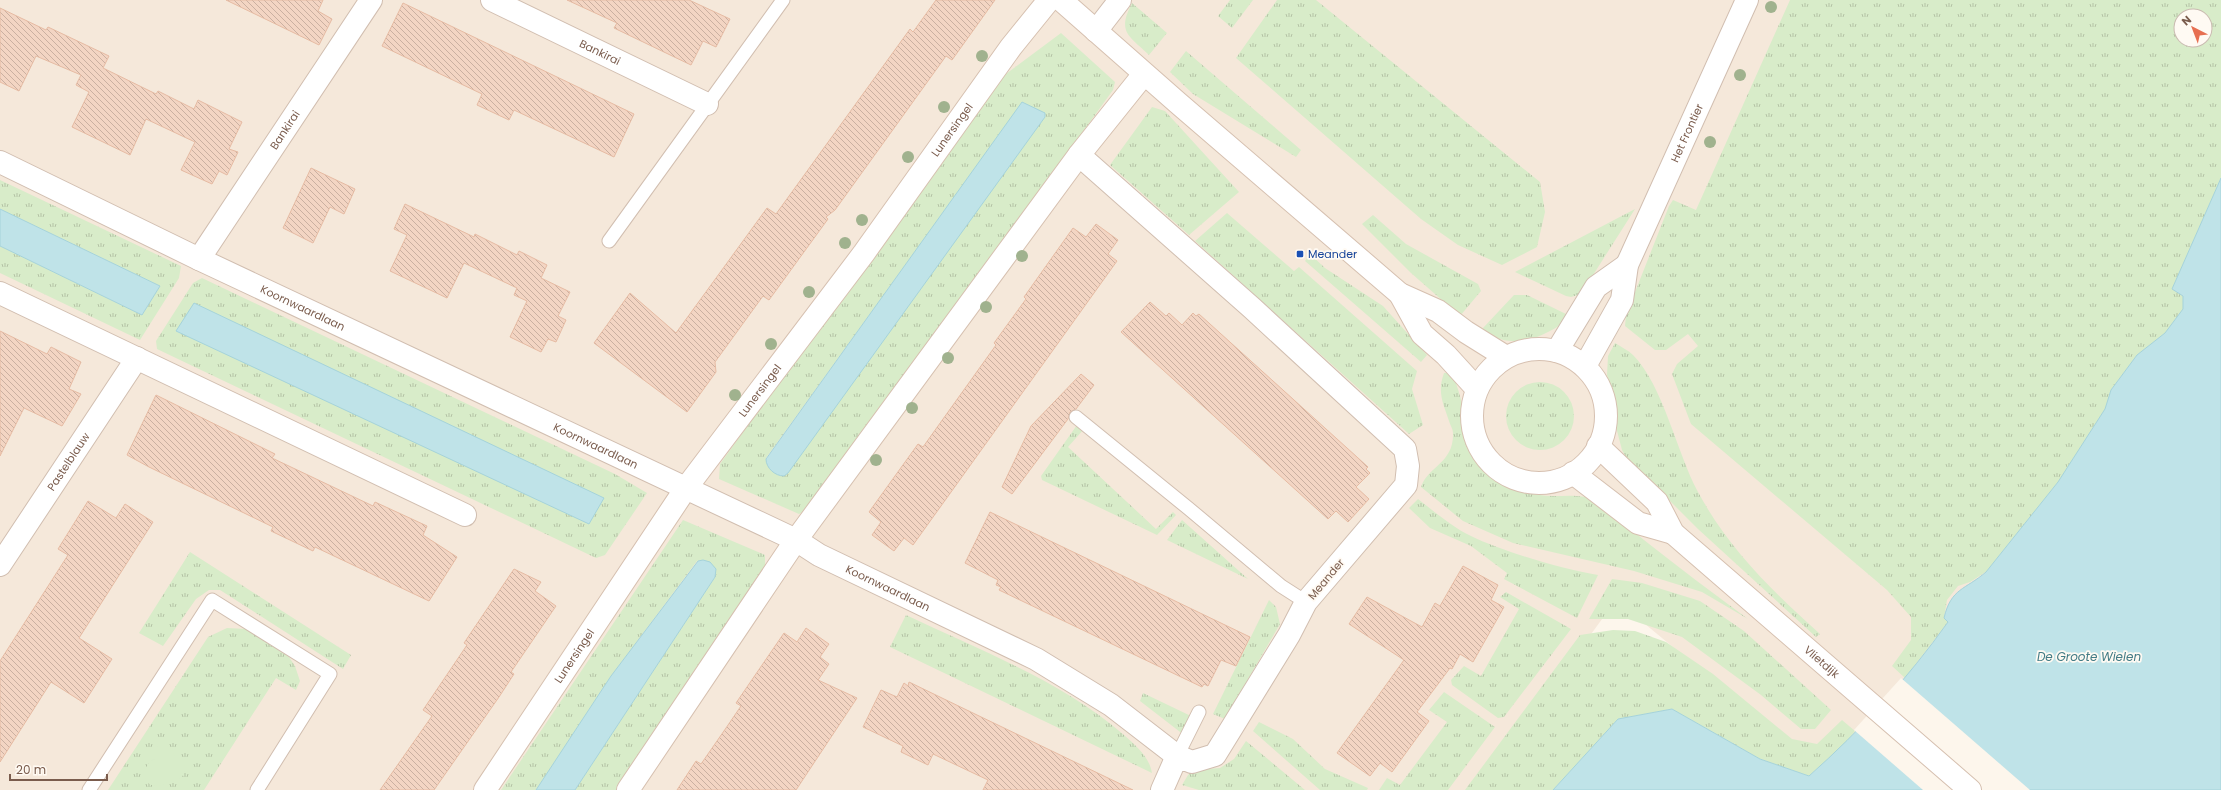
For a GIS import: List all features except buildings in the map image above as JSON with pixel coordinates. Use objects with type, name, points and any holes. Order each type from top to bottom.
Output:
[{"type":"street","name":"Bankirai","points":[[199,259],[371,0]]},
{"type":"street","name":"Bankirai","points":[[492,0],[707,104]]},
{"type":"street","name":"Lunersingel","points":[[485,790],[686,488],[864,253],[1011,47],[1049,0]]},
{"type":"street","points":[[1061,0],[1144,74],[1400,294],[1438,311],[1466,332],[1506,357]]},
{"type":"street","points":[[1096,31],[1120,0]]},
{"type":"street","name":"Het Frontier","points":[[1585,366],[1622,300],[1627,265],[1747,0]]},
{"type":"street","points":[[628,790],[796,540],[1079,156],[1144,74]]},
{"type":"street","name":"Meander","points":[[1079,156],[1252,308],[1405,449],[1408,466],[1406,485],[1306,602],[1288,635],[1215,755],[1192,762],[1177,756]]},
{"type":"street","name":"Koornwaardlaan","points":[[0,162],[199,259],[796,540],[819,555],[1036,659],[1111,705],[1177,756]]},
{"type":"street","points":[[1558,351],[1596,287],[1627,265]]},
{"type":"street","points":[[0,293],[464,515]]},
{"type":"street","points":[[1400,294],[1422,334],[1446,355],[1477,389]]},
{"type":"street","points":[[1540,349],[1558,351],[1572,357],[1585,366],[1595,380],[1603,396],[1606,413],[1604,430],[1598,446],[1587,462],[1573,473],[1553,481],[1532,482],[1512,477],[1494,466],[1481,450],[1473,430],[1472,409],[1477,389],[1489,371],[1506,357],[1523,351],[1540,349]]},
{"type":"street","name":"Pastelblauw","points":[[0,565],[137,358]]},
{"type":"street","name":"Vlietdijk","points":[[1598,446],[1657,502],[1673,533],[1970,790]]},
{"type":"street","name":"Vlietdijk","points":[[1573,473],[1638,523],[1673,533]]},
{"type":"street","points":[[1162,790],[1177,756]]},
{"type":"lane","points":[[609,241],[784,0]]},
{"type":"lane","points":[[1076,417],[1281,586],[1306,602]]},
{"type":"lane","points":[[89,790],[212,600],[330,674],[257,790]]},
{"type":"lane","points":[[1177,756],[1199,712]]},
{"type":"shaded area","points":[[0,0],[2221,0],[2221,361],[1846,790],[1616,600],[1477,790],[0,790]]},
{"type":"green space","points":[[1230,0],[1253,0],[1232,28],[1218,16]]},
{"type":"green space","points":[[1277,0],[1316,0],[1540,182],[1545,212],[1537,247],[1502,265],[1458,245],[1421,219],[1236,58]]},
{"type":"green space","points":[[1790,0],[2221,0],[2221,178],[2172,289],[2183,296],[2183,309],[2165,333],[2137,355],[2111,390],[2105,409],[2058,482],[1987,571],[1970,582],[1958,586],[1947,600],[1944,618],[1948,622],[1905,678],[1892,666],[1911,640],[1911,617],[1887,590],[1691,424],[1672,374],[1677,364],[1698,346],[1688,334],[1666,350],[1655,350],[1625,326],[1626,315],[1669,206],[1673,200],[1696,210]]},
{"type":"green space","points":[[1132,3],[1167,33],[1149,55],[1135,43],[1125,27],[1125,21]]},
{"type":"green space","points":[[1061,33],[1115,82],[1113,90],[813,506],[799,514],[719,479],[720,464],[995,82]],"holes":[[[1022,103],[788,473],[784,476],[780,476],[766,458]]]},
{"type":"green space","points":[[1186,51],[1301,150],[1296,157],[1193,94],[1170,72]]},
{"type":"green space","points":[[1152,107],[1165,111],[1239,192],[1189,235],[1110,165]]},
{"type":"green space","points":[[0,180],[181,266],[179,278],[140,340],[0,273],[0,246],[142,315],[160,286],[0,209]]},
{"type":"green space","points":[[1635,209],[1581,294],[1571,297],[1566,296],[1515,272]]},
{"type":"green space","points":[[1227,213],[1294,271],[1299,267],[1417,371],[1412,389],[1423,425],[1409,434],[1195,241]]},
{"type":"green space","points":[[1373,215],[1406,244],[1478,284],[1481,291],[1460,316],[1411,273],[1362,224]]},
{"type":"green space","points":[[1310,254],[1325,268],[1383,306],[1427,355],[1421,362],[1305,261]]},
{"type":"green space","points":[[202,278],[615,474],[647,493],[605,555],[596,558],[157,349],[156,341],[193,283]]},
{"type":"green space","points":[[1514,295],[1527,295],[1566,314],[1564,320],[1553,329],[1525,340],[1502,340],[1484,334],[1483,328]]},
{"type":"green space","points":[[1615,343],[1633,355],[1644,368],[1661,401],[1690,476],[1698,492],[1723,532],[1737,550],[1785,602],[1820,634],[1816,637],[1698,529],[1657,488],[1632,468],[1622,450],[1616,427],[1615,401],[1607,375],[1608,356]]},
{"type":"green space","points":[[1444,373],[1452,373],[1457,387],[1463,411],[1465,439],[1469,450],[1488,472],[1518,490],[1541,495],[1581,496],[1603,504],[1639,536],[1748,619],[1702,592],[1634,571],[1513,543],[1463,521],[1421,487],[1424,480],[1445,458],[1452,443],[1453,432],[1443,403],[1441,392]]},
{"type":"green space","points":[[1533,382],[1547,382],[1559,387],[1569,397],[1574,409],[1574,423],[1569,435],[1559,445],[1547,450],[1533,450],[1521,445],[1511,435],[1506,423],[1506,409],[1511,397],[1521,387]]},
{"type":"green space","points":[[1077,425],[1084,429],[1068,447],[1156,529],[1173,512],[1176,515],[1157,535],[1042,480],[1041,476]]},
{"type":"green space","points":[[1418,499],[1457,528],[1484,542],[1533,559],[1568,569],[1598,575],[1577,618],[1504,579],[1507,573],[1471,546],[1430,528],[1409,508]]},
{"type":"green space","points":[[683,520],[765,555],[765,571],[617,790],[575,790],[715,577],[716,569],[703,560],[697,561],[611,676],[536,790],[501,790]]},
{"type":"green space","points":[[1182,520],[1248,579],[1167,540]]},
{"type":"green space","points":[[190,552],[351,655],[343,669],[220,590],[209,590],[196,599],[163,646],[139,633]]},
{"type":"green space","points":[[1612,579],[1642,583],[1700,601],[1744,631],[1831,710],[1815,729],[1801,729],[1761,695],[1682,637],[1628,619],[1589,619]]},
{"type":"green space","points":[[1506,592],[1571,629],[1504,717],[1498,718],[1452,685],[1451,680],[1464,666],[1481,676],[1519,609],[1500,597]]},
{"type":"green space","points":[[1269,600],[1276,607],[1280,624],[1225,719],[1213,714]]},
{"type":"green space","points":[[906,615],[1020,668],[1074,698],[1100,716],[1133,743],[1145,756],[1152,773],[890,647]]},
{"type":"green space","points":[[227,628],[247,629],[289,657],[295,666],[300,681],[296,690],[276,678],[204,790],[108,790],[208,637]]},
{"type":"green space","points":[[1613,630],[1635,631],[1666,642],[1713,674],[1792,739],[1817,744],[1842,720],[1855,731],[1846,743],[1809,776],[1760,759],[1672,709],[1618,719],[1553,790],[1465,790],[1580,635]]},
{"type":"green space","points":[[1444,692],[1495,727],[1448,790],[1379,790],[1387,778],[1400,785],[1447,722],[1429,710]]},
{"type":"green space","points":[[1143,693],[1193,717],[1184,735],[1140,701]]},
{"type":"green space","points":[[1259,722],[1293,739],[1325,769],[1368,788],[1367,790],[1320,790],[1253,731]]},
{"type":"green space","points":[[1246,741],[1305,790],[1199,790],[1182,785],[1188,775],[1194,770],[1220,768],[1234,759]]},
{"type":"green space","points":[[164,745],[170,747],[174,755],[183,763],[185,769],[184,773],[181,778],[175,781],[158,786],[152,785],[146,780],[146,768],[150,761],[155,759],[155,751],[158,746]]},
{"type":"water","points":[[1022,102],[1045,113],[1045,117],[788,473],[784,476],[777,475],[769,468],[766,459]]},
{"type":"water","name":"De Groote Wielen","points":[[2221,178],[2221,790],[1553,790],[1618,719],[1672,709],[1760,759],[1809,776],[1865,722],[1917,663],[1948,622],[1944,618],[1947,608],[1955,595],[1986,572],[2058,482],[2105,409],[2111,390],[2137,355],[2165,333],[2183,309],[2183,296],[2172,289]]},
{"type":"water","points":[[0,209],[160,286],[142,315],[0,246]]},
{"type":"water","points":[[194,303],[604,498],[589,524],[176,331]]},
{"type":"water","points":[[703,560],[710,562],[716,569],[715,577],[575,790],[536,790],[611,676],[698,561]]},
{"type":"pier","points":[[1901,678],[2030,790],[1923,790],[1854,730]]},
{"type":"place","name":"Meander","points":[[1300,254]]}]
